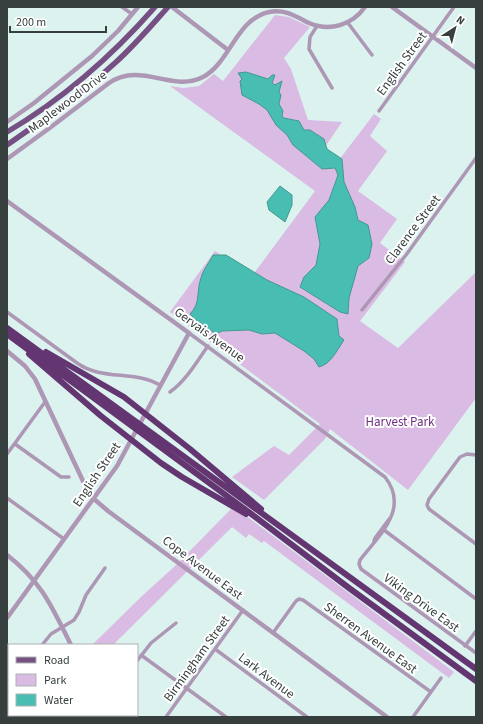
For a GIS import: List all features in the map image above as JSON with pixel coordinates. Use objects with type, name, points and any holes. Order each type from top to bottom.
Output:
[{"type":"highway","points":[[7,327],[60,361],[117,393],[243,494],[285,530]]},
{"type":"highway","points":[[7,327],[476,669]]},
{"type":"highway","points":[[8,335],[35,361],[176,473],[252,517],[296,547]]},
{"type":"highway","points":[[8,335],[296,547],[476,682]]},
{"type":"main road","points":[[7,132],[57,99],[89,73],[120,45],[155,7]]},
{"type":"main road","points":[[7,145],[45,118],[115,63],[168,7]]},
{"type":"street","points":[[122,7],[132,14]]},
{"type":"street","points":[[7,122],[34,104],[92,56],[118,31],[138,7]]},
{"type":"street","points":[[332,88],[310,49],[310,37],[317,26],[330,27],[348,23],[365,7]]},
{"type":"street","points":[[392,7],[476,68]]},
{"type":"street","name":"English Street","points":[[379,111],[454,7]]},
{"type":"street","points":[[175,8],[228,50]]},
{"type":"street","name":"Maplewood Drive","points":[[7,159],[114,79],[124,75],[135,74],[181,82],[193,81],[204,77],[214,69],[247,24],[266,13],[275,11],[287,12],[317,26]]},
{"type":"street","points":[[348,23],[372,56]]},
{"type":"street","name":"Clarence Street","points":[[362,310],[406,255],[476,158]]},
{"type":"street","name":"Gervais Avenue","points":[[7,201],[208,346],[381,474],[388,482],[393,492],[394,503],[393,511],[390,517]]},
{"type":"street","points":[[7,312],[77,363],[89,370],[102,374],[140,377],[160,385]]},
{"type":"street","name":"English Street","points":[[7,616],[116,468],[189,333]]},
{"type":"street","points":[[170,392],[175,389],[208,346]]},
{"type":"street","name":"Cope Avenue East","points":[[7,351],[30,373],[83,481],[94,499],[108,511],[387,717]]},
{"type":"street","points":[[7,454],[45,402]]},
{"type":"street","points":[[15,444],[61,476],[69,477]]},
{"type":"street","points":[[476,455],[467,454],[460,457],[429,499],[427,505],[429,509],[476,544]]},
{"type":"street","points":[[7,498],[64,539]]},
{"type":"street","points":[[374,542],[388,524],[390,517]]},
{"type":"street","points":[[374,542],[375,538],[390,517]]},
{"type":"street","points":[[384,530],[476,599]]},
{"type":"street","name":"Viking Drive East","points":[[374,542],[359,564],[361,569],[476,653]]},
{"type":"street","points":[[7,555],[35,580],[46,596],[70,644]]},
{"type":"street","points":[[43,644],[51,634],[57,629],[70,623],[76,616],[84,597],[105,568]]},
{"type":"street","name":"Sherren Avenue East","points":[[273,633],[296,600],[303,600],[431,692]]},
{"type":"street","name":"Birmingham Street","points":[[166,717],[242,610]]},
{"type":"street","points":[[138,660],[156,637],[176,623]]},
{"type":"street","points":[[465,646],[476,631]]},
{"type":"street","name":"Lark Avenue","points":[[215,649],[307,717]]},
{"type":"street","points":[[141,655],[226,717]]},
{"type":"street","points":[[413,717],[441,678]]},
{"type":"green space","name":"Harvest Park","points":[[275,15],[289,17],[310,27],[284,58],[291,69],[308,120],[342,122],[325,147],[339,160],[374,114],[381,119],[370,136],[387,151],[358,191],[397,219],[380,243],[405,262],[360,321],[398,348],[476,272],[476,398],[408,490],[330,429],[325,439],[264,500],[232,477],[274,446],[289,455],[320,424],[170,312],[215,251],[252,276],[315,191],[170,86],[183,88],[199,86],[214,74],[223,81]]},
{"type":"green space","points":[[231,509],[249,518],[454,672],[449,678],[264,541],[262,543],[249,534],[246,538],[232,527],[114,644],[93,644],[175,566]]},
{"type":"shaded area","points":[[8,668],[8,706],[7,705]]},
{"type":"shaded area","points":[[8,708],[8,716],[55,716],[7,717]]},
{"type":"water","points":[[246,72],[268,79],[272,75],[275,75],[272,83],[275,85],[282,81],[279,92],[281,95],[279,104],[283,111],[282,116],[284,118],[299,121],[304,130],[310,130],[324,139],[327,149],[342,159],[344,182],[355,207],[358,220],[368,225],[372,244],[369,258],[358,266],[349,298],[348,314],[340,312],[300,287],[304,277],[316,265],[320,244],[315,217],[329,200],[338,175],[335,168],[322,169],[293,145],[287,135],[276,125],[267,110],[242,95],[240,81],[242,79],[238,73]]},
{"type":"water","points":[[280,186],[292,195],[292,205],[285,222],[269,210],[267,202]]},
{"type":"water","points":[[213,255],[226,255],[267,280],[304,297],[337,319],[339,336],[344,340],[330,360],[319,367],[314,359],[304,351],[275,333],[262,334],[249,330],[222,331],[216,334],[196,320],[190,314],[196,306],[202,275]]}]
